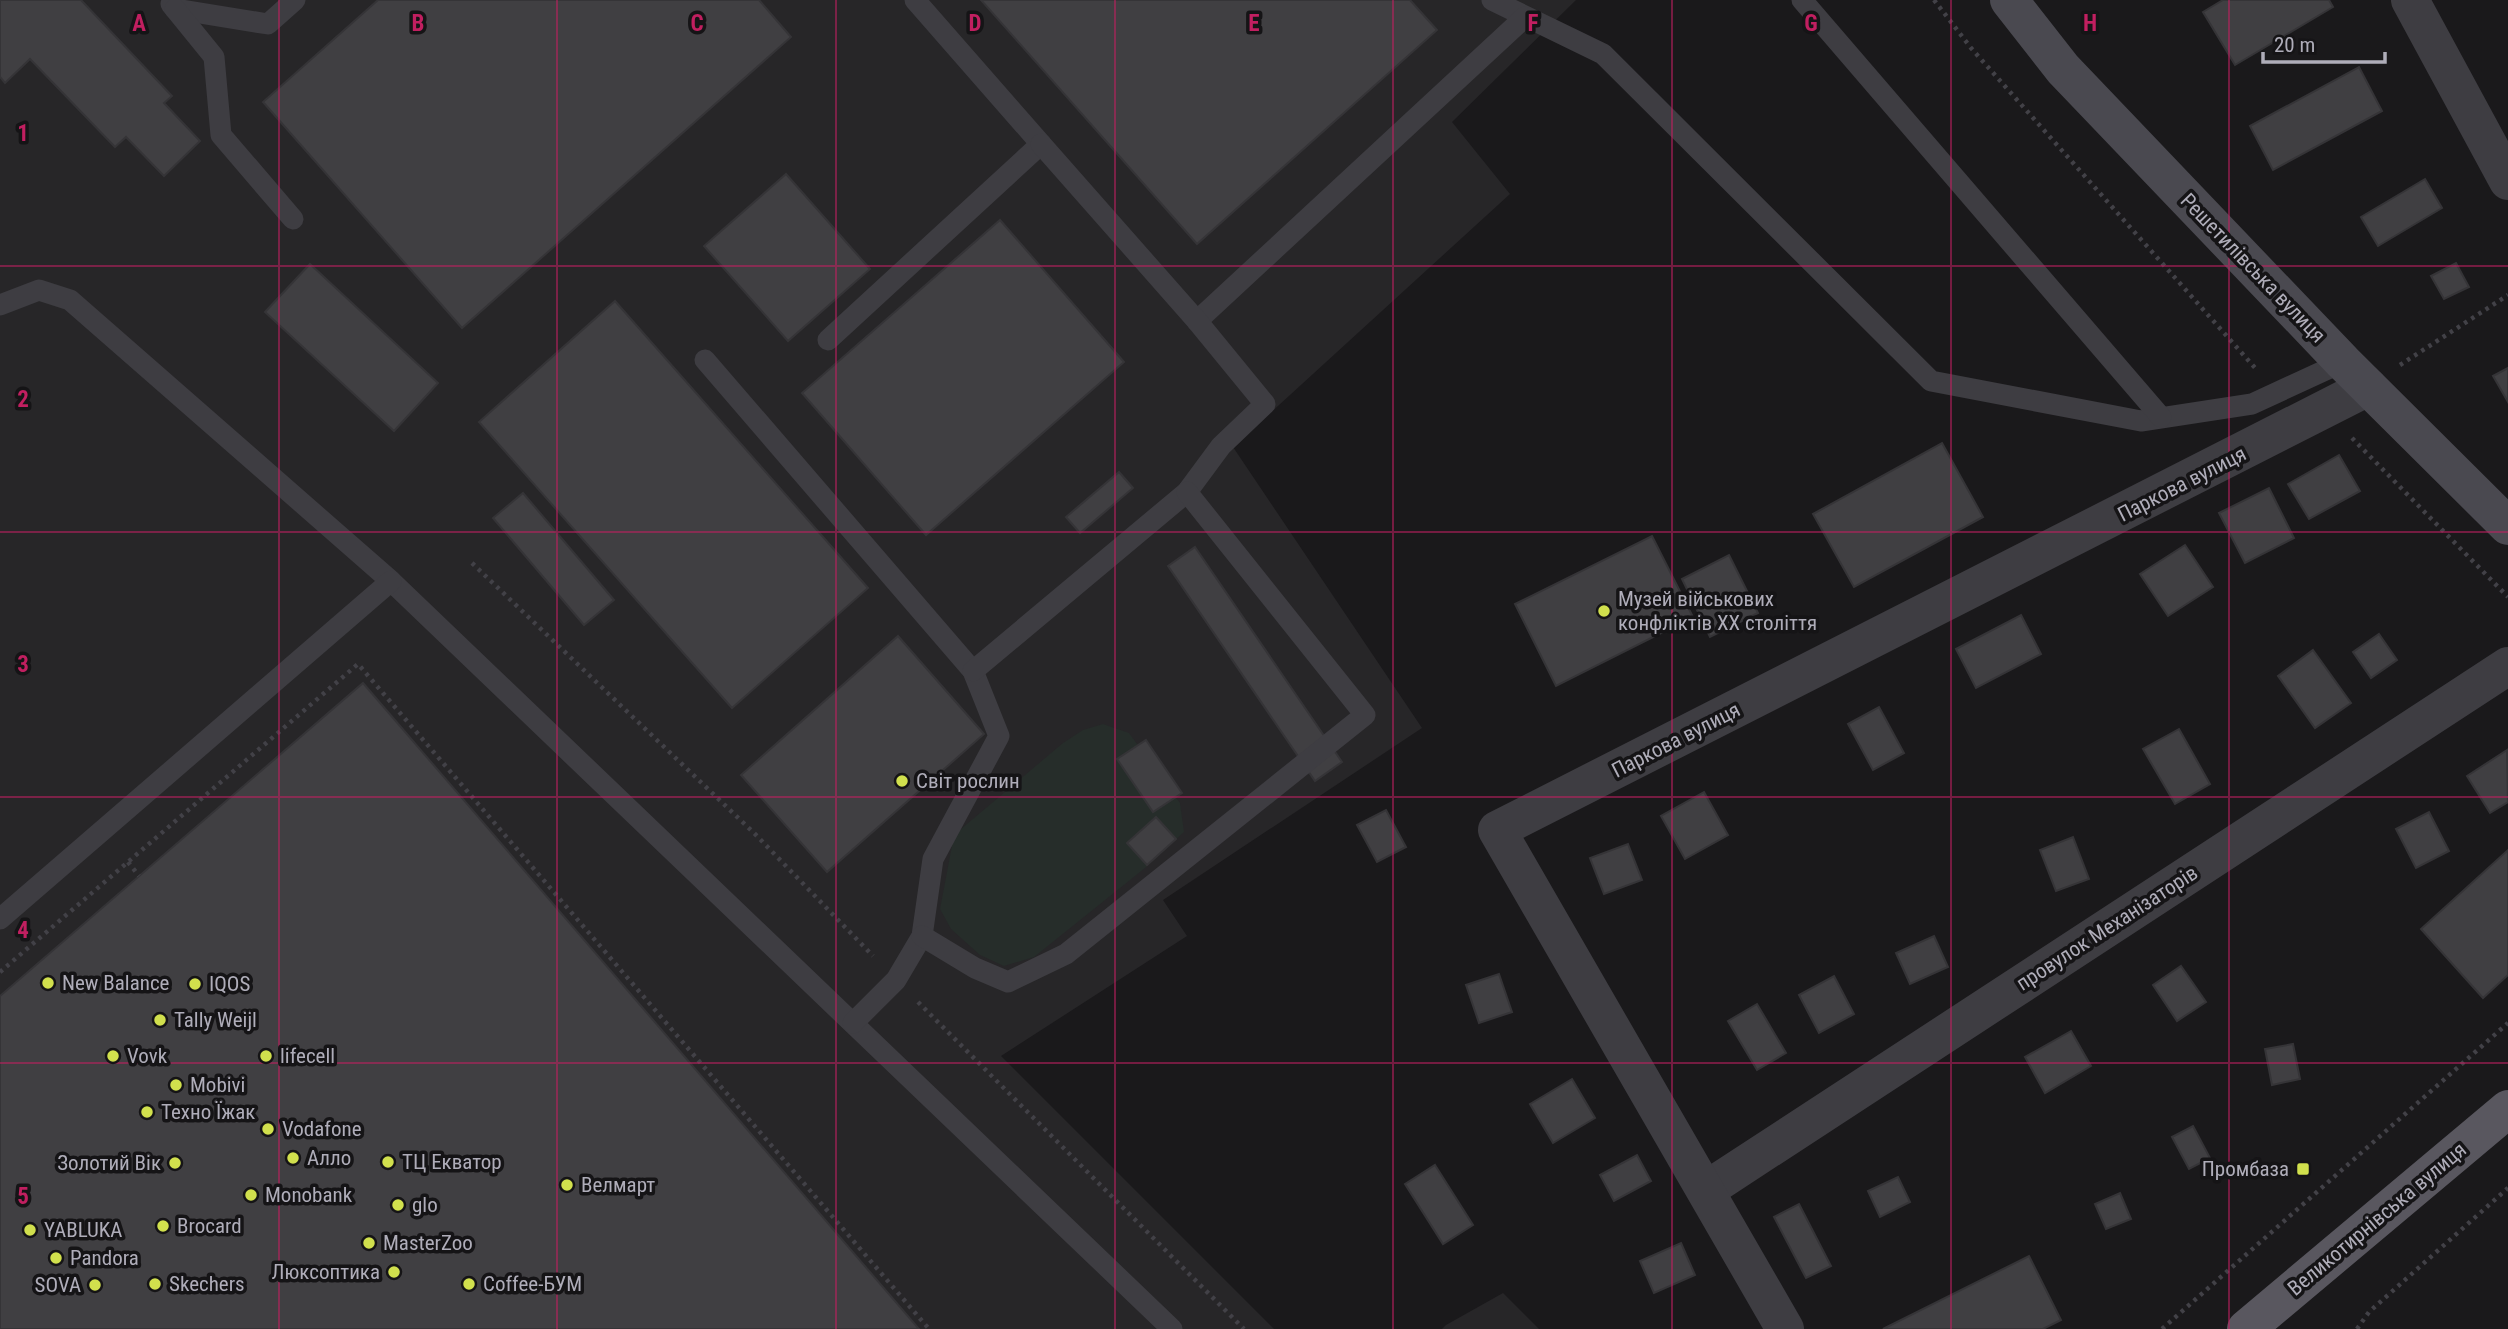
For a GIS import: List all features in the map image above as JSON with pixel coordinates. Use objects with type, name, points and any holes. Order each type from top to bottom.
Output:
[{"type":"main road","name":"Великотирнівська вулиця","points":[[2246,1329],[2508,1109]]},
{"type":"street","name":"Решетилівська вулиця","points":[[2009,0],[2063,69],[2355,374],[2508,526]]},
{"type":"street","points":[[2410,0],[2508,181]]},
{"type":"street","name":"Паркова вулиця","points":[[1785,1329],[1497,830],[2325,411],[2355,374]]},
{"type":"street","name":"провулок Механізаторів","points":[[1706,1190],[2508,666]]},
{"type":"lane","points":[[171,4],[268,24],[295,0]]},
{"type":"lane","points":[[915,0],[1198,321],[1265,404],[1222,446],[1187,492],[973,671]]},
{"type":"lane","points":[[1492,0],[1603,54],[1930,381],[2141,421],[2252,404],[2277,392],[2355,374]]},
{"type":"lane","points":[[1802,0],[2161,418]]},
{"type":"lane","points":[[171,4],[215,57],[220,135],[293,219]]},
{"type":"lane","points":[[1198,321],[1525,17]]},
{"type":"lane","points":[[828,340],[1041,144]]},
{"type":"lane","points":[[0,305],[39,290],[70,300],[391,581],[1172,1329]]},
{"type":"lane","points":[[705,360],[973,671],[999,736],[933,859],[922,936],[896,980],[853,1023]]},
{"type":"lane","points":[[922,936],[975,968],[1008,982],[1066,954],[1365,715],[1187,492]]},
{"type":"lane","points":[[0,919],[391,581]]},
{"type":"path","points":[[1934,0],[1970,48],[2277,392]]},
{"type":"path","points":[[2355,374],[2508,295]]},
{"type":"path","points":[[2325,411],[2508,597]]},
{"type":"path","points":[[472,563],[755,834],[896,980],[1244,1329]]},
{"type":"path","points":[[0,972],[358,664],[929,1329]]},
{"type":"path","points":[[128,862],[139,876]]},
{"type":"path","points":[[2162,1329],[2508,1023]]},
{"type":"path","points":[[2357,1329],[2368,1312],[2508,1188]]},
{"type":"shaded area","points":[[0,0],[1576,0],[1452,122],[1510,194],[1233,447],[1422,728],[1163,900],[1187,936],[1001,1056],[1274,1329],[0,1329]]},
{"type":"shaded area","points":[[1103,724],[1129,733],[1180,803],[1184,832],[1145,868],[1034,957],[1004,966],[980,955],[951,929],[940,909],[954,835],[1063,743],[1083,730]]},
{"type":"shaded area","points":[[1503,1293],[1539,1329],[1442,1329],[1446,1325]]},
{"type":"building","points":[[0,0],[81,0],[172,96],[164,103],[200,141],[164,176],[126,137],[115,147],[30,59],[5,83],[0,77]]},
{"type":"building","points":[[378,0],[759,0],[791,37],[462,328],[263,102]]},
{"type":"building","points":[[981,0],[1410,0],[1437,30],[1197,244]]},
{"type":"building","points":[[2223,0],[2329,0],[2333,7],[2235,65],[2203,12]]},
{"type":"building","points":[[2359,67],[2382,111],[2273,170],[2250,126]]},
{"type":"building","points":[[786,174],[870,269],[788,341],[704,246]]},
{"type":"building","points":[[2425,179],[2442,208],[2378,246],[2361,217]]},
{"type":"building","points":[[1000,220],[1124,362],[926,535],[802,393]]},
{"type":"building","points":[[2456,263],[2469,287],[2444,299],[2431,276]]},
{"type":"building","points":[[310,264],[438,383],[394,431],[265,312]]},
{"type":"building","points":[[615,301],[868,588],[732,708],[479,422]]},
{"type":"building","points":[[2508,368],[2508,402],[2493,376]]},
{"type":"building","points":[[1942,443],[1983,517],[1854,587],[1813,514]]},
{"type":"building","points":[[2339,455],[2360,491],[2309,519],[2288,484]]},
{"type":"building","points":[[1119,472],[1133,488],[1080,533],[1066,517]]},
{"type":"building","points":[[2269,488],[2294,538],[2245,563],[2219,513]]},
{"type":"building","points":[[523,493],[614,600],[584,625],[493,518]]},
{"type":"building","name":"Музей військових конфліктів ХХ століття","points":[[1652,536],[1693,617],[1556,686],[1515,604]]},
{"type":"building","points":[[2185,545],[2213,587],[2168,616],[2140,574]]},
{"type":"building","points":[[1195,547],[1342,762],[1315,781],[1168,566]]},
{"type":"building","points":[[1729,555],[1758,613],[1710,637],[1682,579]]},
{"type":"building","points":[[2021,615],[2041,654],[1976,688],[1956,649]]},
{"type":"building","points":[[2379,634],[2397,660],[2371,678],[2353,652]]},
{"type":"building","points":[[898,636],[984,734],[827,872],[741,775]]},
{"type":"building","points":[[2313,650],[2351,703],[2315,728],[2278,676]]},
{"type":"building","name":"ТЦ Екватор","points":[[363,683],[919,1329],[0,1329],[0,996]]},
{"type":"building","points":[[1879,707],[1904,753],[1873,770],[1848,724]]},
{"type":"building","points":[[2179,729],[2210,784],[2175,804],[2143,749]]},
{"type":"building","points":[[1146,740],[1182,793],[1153,812],[1117,759]]},
{"type":"building","points":[[2507,750],[2508,802],[2490,813],[2467,776]]},
{"type":"building","points":[[1704,792],[1728,835],[1685,859],[1661,816]]},
{"type":"building","points":[[1386,810],[1406,847],[1377,862],[1357,825]]},
{"type":"building","points":[[2429,812],[2449,851],[2416,868],[2396,829]]},
{"type":"building","points":[[1156,817],[1176,839],[1147,865],[1127,843]]},
{"type":"building","points":[[2073,837],[2089,879],[2056,891],[2040,850]]},
{"type":"building","points":[[1628,844],[1642,880],[1604,894],[1590,858]]},
{"type":"building","points":[[2508,850],[2508,975],[2483,998],[2421,929]]},
{"type":"building","points":[[1934,936],[1948,967],[1910,984],[1896,953]]},
{"type":"building","points":[[2181,966],[2206,1002],[2177,1021],[2153,985]]},
{"type":"building","points":[[1499,974],[1512,1012],[1479,1023],[1466,985]]},
{"type":"building","points":[[1834,976],[1854,1014],[1819,1033],[1799,995]]},
{"type":"building","points":[[1757,1004],[1786,1053],[1757,1070],[1728,1021]]},
{"type":"building","points":[[2071,1031],[2091,1066],[2045,1093],[2025,1057]]},
{"type":"building","points":[[2293,1044],[2300,1079],[2272,1085],[2265,1049]]},
{"type":"building","points":[[1572,1079],[1595,1118],[1553,1143],[1530,1104]]},
{"type":"building","points":[[2193,1126],[2210,1158],[2189,1169],[2172,1137]]},
{"type":"building","points":[[1637,1155],[1651,1181],[1614,1201],[1600,1175]]},
{"type":"building","points":[[1435,1165],[1473,1225],[1443,1244],[1405,1184]]},
{"type":"building","points":[[1898,1177],[1910,1202],[1880,1217],[1868,1191]]},
{"type":"building","points":[[2120,1193],[2131,1219],[2106,1229],[2095,1204]]},
{"type":"building","points":[[1799,1204],[1831,1266],[1806,1278],[1774,1217]]},
{"type":"building","points":[[1681,1243],[1695,1275],[1654,1293],[1640,1261]]},
{"type":"building","points":[[2029,1256],[2061,1320],[2043,1329],[1883,1329]]},
{"type":"place","name":"Музей військових конфліктів ХХ століття","points":[[1604,611]]},
{"type":"place","name":"Світ рослин","points":[[902,781]]},
{"type":"place","name":"New Balance","points":[[48,983]]},
{"type":"place","name":"IQOS","points":[[195,984]]},
{"type":"place","name":"Tally Weijl","points":[[160,1020]]},
{"type":"place","name":"Vovk","points":[[113,1056]]},
{"type":"place","name":"lifecell","points":[[266,1056]]},
{"type":"place","name":"Mobivi","points":[[176,1085]]},
{"type":"place","name":"Техно Їжак","points":[[147,1112]]},
{"type":"place","name":"Vodafone","points":[[268,1129]]},
{"type":"place","name":"Алло","points":[[293,1158]]},
{"type":"place","name":"ТЦ Екватор","points":[[388,1162]]},
{"type":"place","name":"Золотий Вік","points":[[175,1163]]},
{"type":"place","name":"Промбаза","points":[[2303,1169]]},
{"type":"place","name":"Велмарт","points":[[567,1185]]},
{"type":"place","name":"Monobank","points":[[251,1195]]},
{"type":"place","name":"glo","points":[[398,1205]]},
{"type":"place","name":"Brocard","points":[[163,1226]]},
{"type":"place","name":"YABLUKA","points":[[30,1230]]},
{"type":"place","name":"MasterZoo","points":[[369,1243]]},
{"type":"place","name":"Pandora","points":[[56,1258]]},
{"type":"place","name":"Люксоптика","points":[[394,1272]]},
{"type":"place","name":"Skechers","points":[[155,1284]]},
{"type":"place","name":"Coffee-БУМ","points":[[469,1284]]},
{"type":"place","name":"SOVA","points":[[95,1285]]}]
